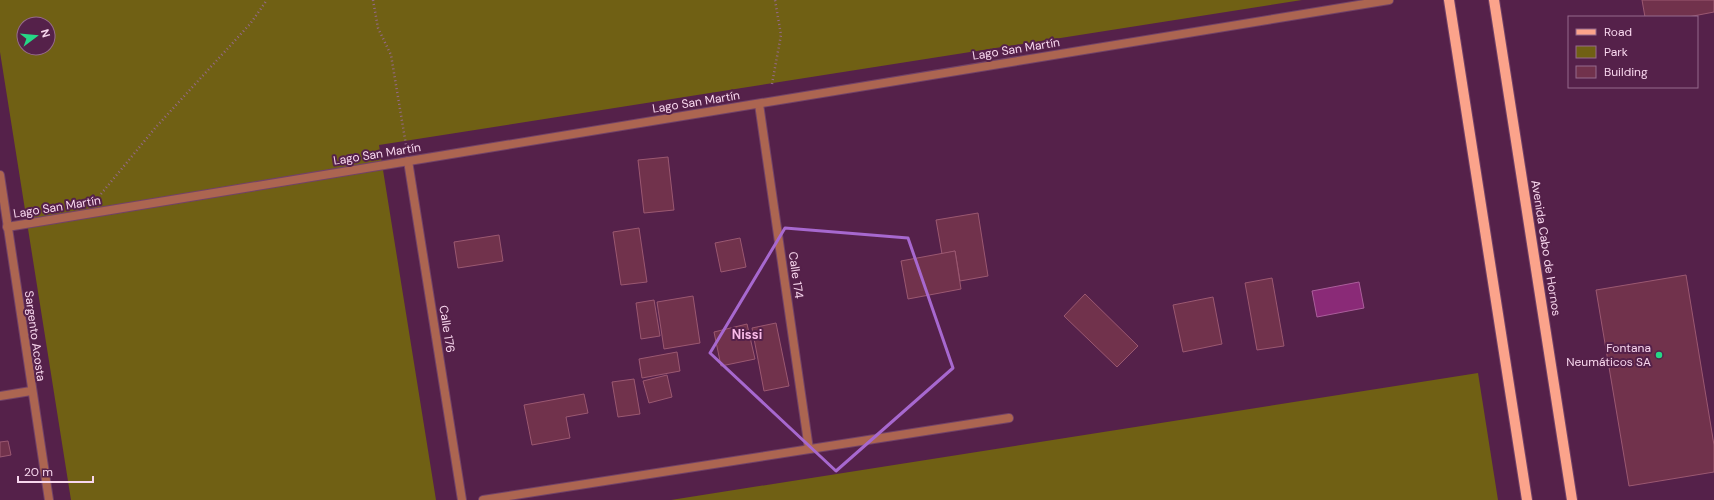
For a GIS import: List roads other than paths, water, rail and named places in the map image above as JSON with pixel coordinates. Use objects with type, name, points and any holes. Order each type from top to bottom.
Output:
[{"type":"main road","points":[[1449,0],[1527,500]]},
{"type":"main road","name":"Avenida Cabo de Hornos","points":[[1494,0],[1572,500]]},
{"type":"street","name":"Lago San Martín","points":[[8,227],[1389,0]]},
{"type":"street","name":"Calle 174","points":[[759,104],[809,449]]},
{"type":"street","name":"Calle 176","points":[[408,161],[462,500]]},
{"type":"street","name":"Sargento Acosta","points":[[0,175],[31,391],[49,500]]},
{"type":"street","points":[[0,396],[31,391]]},
{"type":"street","points":[[483,500],[1008,418]]},
{"type":"place","name":"Fontana Neumáticos SA","points":[[1659,355]]},
{"type":"district","name":"Nissi","points":[[747,334]]}]
